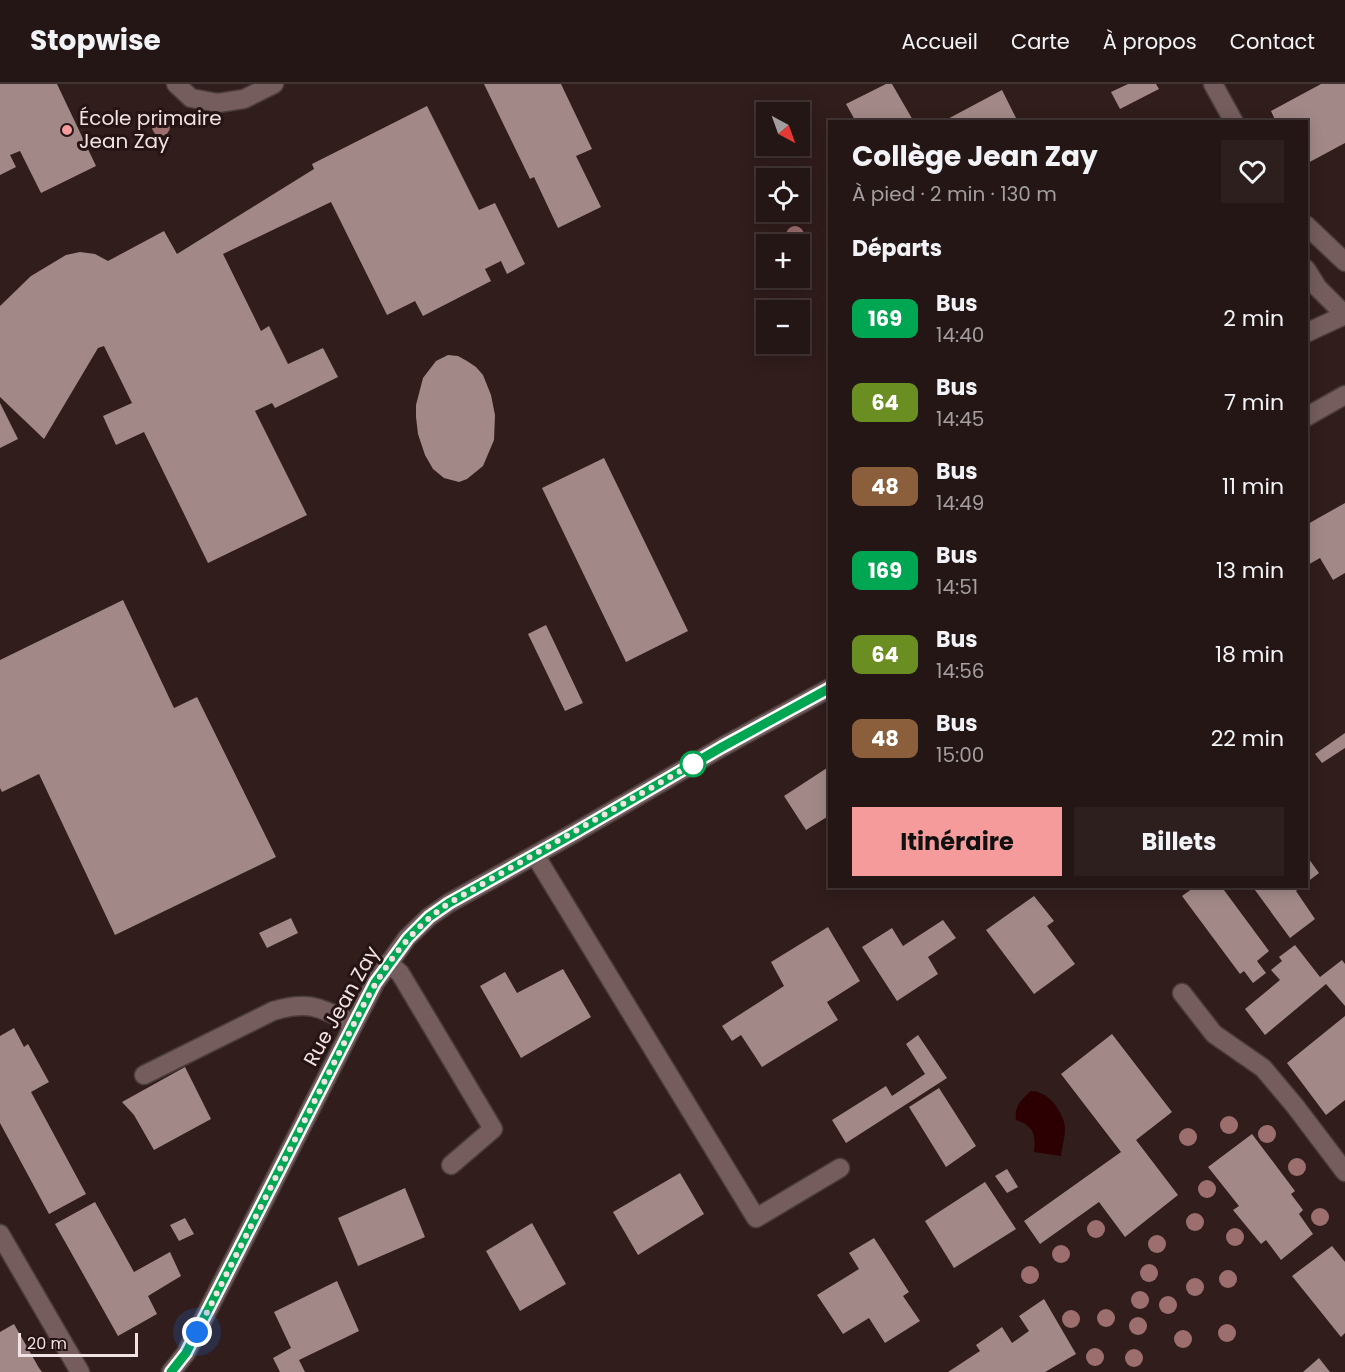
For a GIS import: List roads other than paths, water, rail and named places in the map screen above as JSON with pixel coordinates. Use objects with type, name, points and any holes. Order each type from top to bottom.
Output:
[{"type":"street","points":[[176,84],[191,98],[218,103],[244,99],[274,84]]},
{"type":"street","points":[[1213,84],[1233,120]]},
{"type":"street","points":[[1308,227],[1345,262]]},
{"type":"street","points":[[1308,272],[1318,288],[1345,315],[1308,332]]},
{"type":"street","points":[[1308,416],[1345,395]]},
{"type":"street","name":"Rue Jean Zay","points":[[171,1372],[186,1353],[354,1024],[388,963],[408,938],[429,917],[449,903],[828,689]]},
{"type":"street","points":[[535,855],[756,1218],[840,1168]]},
{"type":"street","points":[[388,963],[400,973],[493,1129],[451,1165]]},
{"type":"street","points":[[1182,993],[1214,1034],[1263,1068],[1345,1172]]},
{"type":"street","points":[[144,1076],[273,1011],[294,1005],[311,1005],[354,1024]]},
{"type":"street","points":[[0,1234],[80,1372]]},
{"type":"place","name":"École primaire Jean Zay","points":[[67,130]]}]
